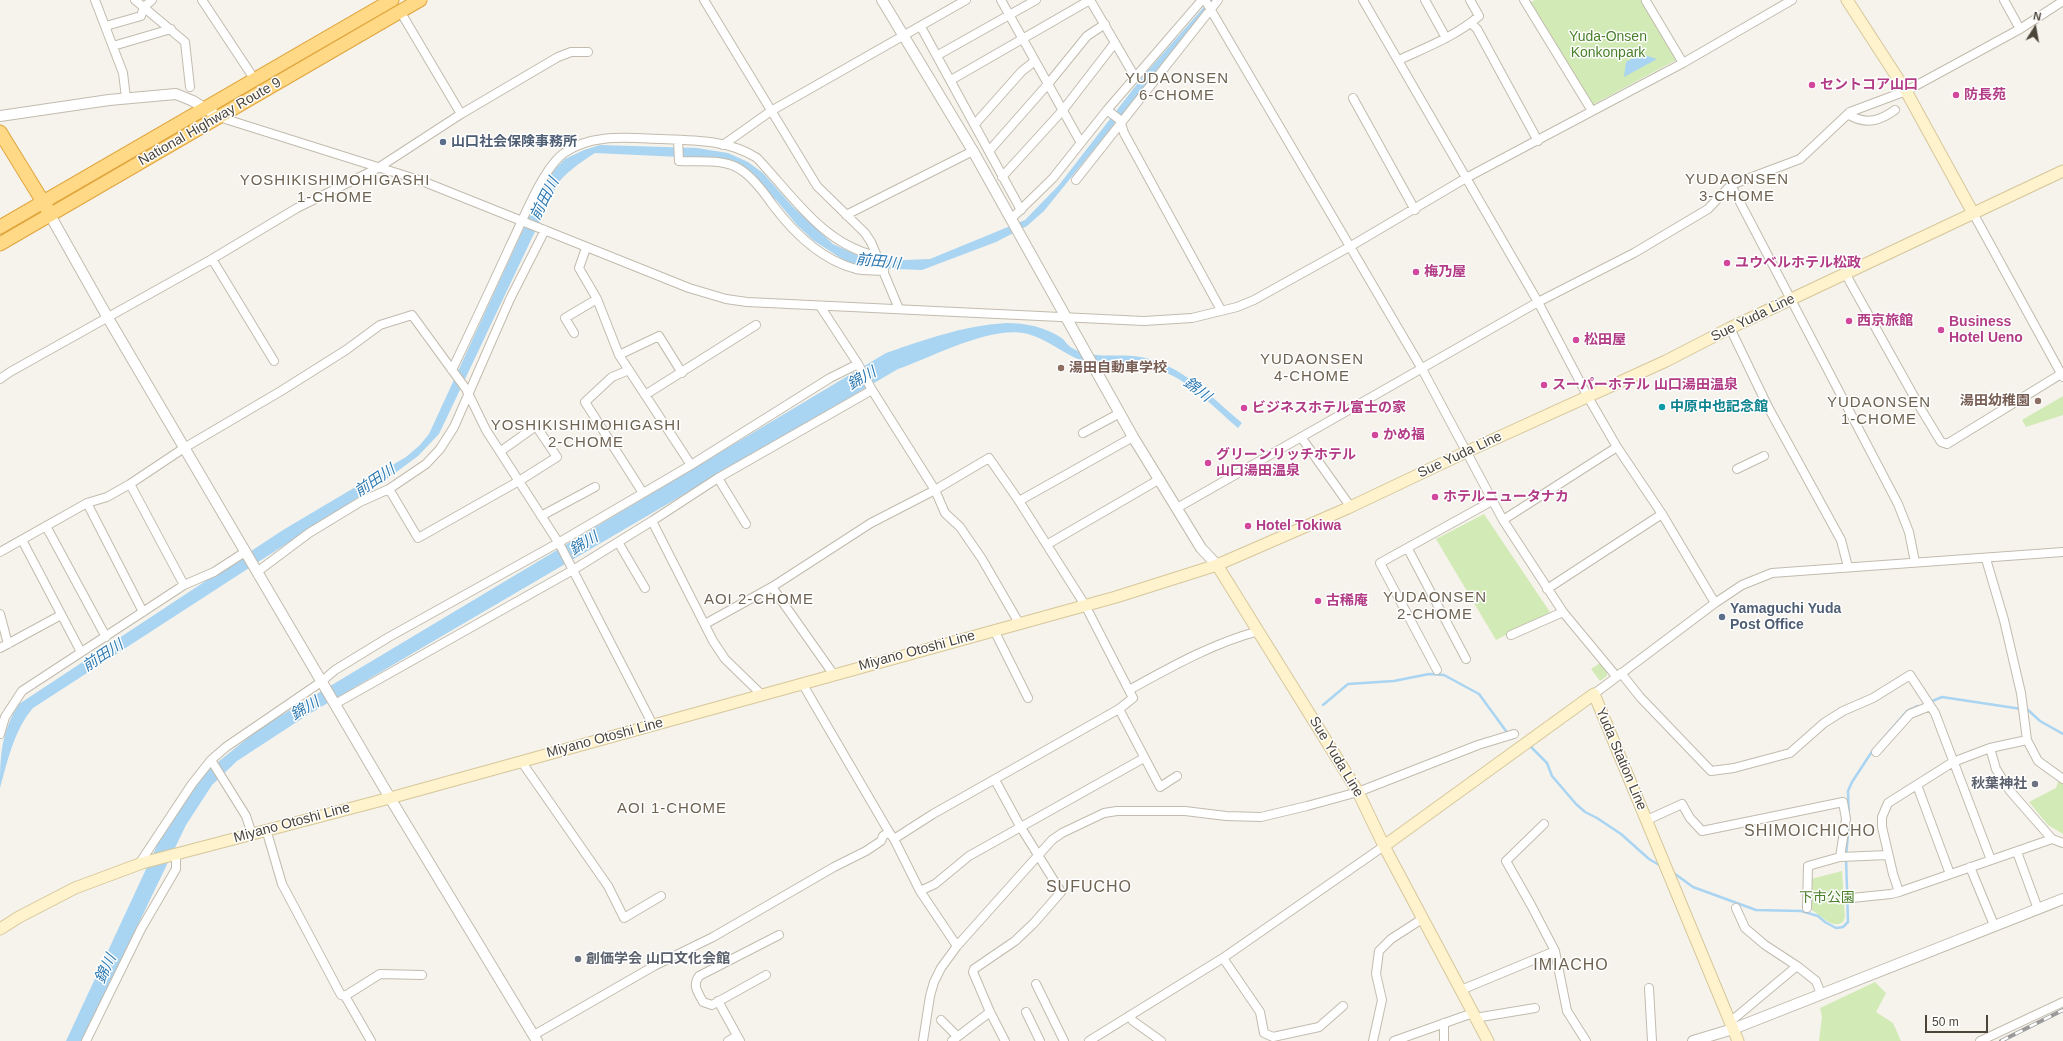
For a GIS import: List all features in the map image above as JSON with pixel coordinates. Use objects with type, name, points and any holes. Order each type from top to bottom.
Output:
[{"type":"highway","name":"National Highway Route 9","points":[[0,227],[392,0]]},
{"type":"highway","name":"National Highway Route 9","points":[[0,244],[420,0]]},
{"type":"highway","points":[[0,132],[44,202],[50,215]]},
{"type":"main road","points":[[1847,0],[1906,91],[1973,213],[2063,171]]},
{"type":"main road","name":"Sue Yuda Line","points":[[1488,1041],[1422,919],[1358,792],[1217,564],[1350,506],[1666,361],[1730,328],[1973,213]]},
{"type":"main road","name":"Miyano Otoshi Line","points":[[0,929],[19,917],[62,895],[140,863],[266,829],[390,798],[761,694],[1135,592],[1217,564]]},
{"type":"main road","name":"Yuda Station Line","points":[[1384,846],[1594,694],[1738,1041]]},
{"type":"street","points":[[95,0],[123,73],[126,98]]},
{"type":"street","points":[[135,0],[185,42],[190,87]]},
{"type":"street","points":[[106,26],[142,16],[144,7],[152,0]]},
{"type":"street","points":[[202,0],[255,80]]},
{"type":"street","points":[[392,0],[461,114]]},
{"type":"street","points":[[704,0],[817,186],[865,233],[884,271],[899,309]]},
{"type":"street","points":[[882,0],[973,151],[1133,436],[1201,548],[1217,564]]},
{"type":"street","points":[[1002,0],[1080,143]]},
{"type":"street","points":[[938,55],[1010,16],[1036,0]]},
{"type":"street","points":[[951,80],[1023,40],[1090,0],[1105,24],[1114,44],[1135,77]]},
{"type":"street","points":[[1012,219],[1053,178],[1107,110],[1202,0]]},
{"type":"street","points":[[1205,0],[1351,246],[1422,370],[1502,520],[1563,612],[1618,675],[1711,771],[1734,768],[1790,753],[1824,723],[1843,711],[1873,698],[1910,675],[1930,706],[1954,762],[1991,860]]},
{"type":"street","points":[[1076,180],[1120,122],[1218,0]]},
{"type":"street","points":[[1363,0],[1538,302],[1588,397],[1617,447],[1662,514],[1715,603]]},
{"type":"street","points":[[1425,0],[1446,38]]},
{"type":"street","points":[[1399,60],[1446,38],[1471,23],[1479,16],[1470,0]]},
{"type":"street","points":[[1524,0],[1592,111]]},
{"type":"street","points":[[0,116],[126,98],[176,94],[193,101],[219,117],[422,181],[689,288],[726,299],[747,302],[1067,318],[1169,320],[1192,318],[1237,307],[1254,300],[1415,210],[1466,178],[1538,142],[1592,111],[1683,63],[1792,0]]},
{"type":"street","points":[[723,145],[771,111],[921,27],[962,1]]},
{"type":"street","points":[[1646,1],[1660,22],[1683,63]]},
{"type":"street","points":[[2007,1],[2020,29]]},
{"type":"street","points":[[1178,508],[1301,437],[1422,370],[1538,302],[1634,253],[1708,209],[1731,184],[1800,160],[1850,112],[1906,91],[2020,29],[2063,1]]},
{"type":"street","points":[[1471,23],[1477,29],[1538,142]]},
{"type":"street","points":[[989,151],[1048,84],[1087,36],[1105,24]]},
{"type":"street","points":[[921,27],[938,55],[1021,210]]},
{"type":"street","points":[[113,46],[171,29]]},
{"type":"street","points":[[1002,177],[1063,110],[1114,44]]},
{"type":"street","points":[[0,380],[10,372],[212,259],[297,208],[378,168],[461,114],[558,57],[571,52],[588,52]]},
{"type":"street","points":[[975,124],[1022,71],[1035,61]]},
{"type":"street","points":[[1354,98],[1415,210]]},
{"type":"street","points":[[1107,110],[1120,122],[1124,133],[1221,310]]},
{"type":"street","points":[[1850,112],[1851,116],[1859,120],[1873,121],[1883,118],[1895,110]]},
{"type":"street","points":[[453,371],[522,221],[547,174],[564,153],[586,142],[610,138],[695,140],[723,145],[747,152],[757,158],[822,230],[862,253],[876,256]]},
{"type":"street","points":[[678,140],[679,161],[723,162],[738,168],[764,194],[779,213],[811,245],[842,264],[857,269],[884,271]]},
{"type":"street","points":[[846,215],[973,151]]},
{"type":"street","points":[[1731,184],[1898,504],[1909,532],[1915,562]]},
{"type":"street","points":[[1846,273],[1921,409],[1941,442],[1947,444],[2061,371],[1973,213]]},
{"type":"street","points":[[50,215],[108,318],[256,571],[535,1039],[654,966],[713,937],[866,851],[881,841],[883,836],[888,832]]},
{"type":"street","points":[[256,571],[309,533],[360,502],[389,489],[426,464],[440,449],[454,427],[467,390],[510,299],[545,230]]},
{"type":"street","points":[[586,248],[579,268],[597,299],[619,355],[691,465]]},
{"type":"street","points":[[212,259],[274,361]]},
{"type":"street","points":[[574,333],[565,318],[597,299]]},
{"type":"street","points":[[820,306],[858,364],[872,390],[935,490],[945,513],[960,527],[982,559],[1019,623]]},
{"type":"street","points":[[0,552],[86,503],[106,497],[130,484],[184,448],[281,391],[346,350],[380,325],[412,315],[467,390],[486,430],[501,451],[559,544],[653,725]]},
{"type":"street","points":[[645,395],[756,325]]},
{"type":"street","points":[[1730,328],[1768,407],[1841,540],[1848,567]]},
{"type":"street","points":[[619,355],[659,336],[682,372]]},
{"type":"street","points":[[140,863],[192,784],[211,760],[226,747],[322,683],[335,670],[389,637],[559,544],[691,465],[830,378],[858,364]]},
{"type":"street","points":[[629,370],[612,377],[585,402],[643,493]]},
{"type":"street","points":[[334,703],[573,570],[718,478],[872,390]]},
{"type":"street","points":[[1082,433],[1120,413]]},
{"type":"street","points":[[389,489],[418,538],[519,481],[556,457],[536,426],[501,451]]},
{"type":"street","points":[[1019,501],[1133,436]]},
{"type":"street","points":[[1301,437],[1350,506]]},
{"type":"street","points":[[1502,520],[1617,447]]},
{"type":"street","points":[[1737,469],[1764,456]]},
{"type":"street","points":[[705,624],[772,587],[871,523],[935,490],[989,458],[1048,544],[1085,605],[1133,698],[1119,709],[933,814],[894,839]]},
{"type":"street","points":[[718,478],[746,524]]},
{"type":"street","points":[[1048,544],[1160,479]]},
{"type":"street","points":[[130,484],[184,585]]},
{"type":"street","points":[[541,516],[595,487]]},
{"type":"street","points":[[1437,670],[1380,562],[1492,501]]},
{"type":"street","points":[[86,503],[143,612]]},
{"type":"street","points":[[1547,589],[1662,514]]},
{"type":"street","points":[[652,521],[713,641],[725,659],[761,694]]},
{"type":"street","points":[[46,526],[106,637]]},
{"type":"street","points":[[22,540],[81,652]]},
{"type":"street","points":[[618,542],[645,588]]},
{"type":"street","points":[[1408,548],[1466,659]]},
{"type":"street","points":[[0,734],[6,717],[22,691],[184,585],[214,572],[245,552]]},
{"type":"street","points":[[1594,694],[1715,603],[1742,585],[1772,573],[1915,562],[1986,559],[2063,552]]},
{"type":"street","points":[[1986,559],[2004,620],[2022,693],[2027,740],[2038,761],[2063,779]]},
{"type":"street","points":[[772,587],[834,675]]},
{"type":"street","points":[[1511,635],[1563,612]]},
{"type":"street","points":[[0,614],[4,646],[62,615]]},
{"type":"street","points":[[994,630],[1028,698]]},
{"type":"street","points":[[1129,690],[1179,663],[1235,637],[1259,631]]},
{"type":"street","points":[[802,683],[888,832],[894,839],[920,891],[957,946]]},
{"type":"street","points":[[1876,752],[1910,714],[1930,706]]},
{"type":"street","points":[[1119,709],[1160,787],[1177,776]]},
{"type":"street","points":[[923,1041],[934,982],[957,946],[1052,840],[1062,833],[1110,812],[1185,811],[1226,816],[1261,817],[1358,792],[1478,745],[1514,734]]},
{"type":"street","points":[[1899,892],[1888,855],[1882,826],[1884,809],[1888,803],[1954,762],[1990,748],[2027,740]]},
{"type":"street","points":[[1990,748],[1996,769],[2010,791],[2052,839],[2063,843]]},
{"type":"street","points":[[920,891],[935,884],[969,856],[1020,826],[1144,758]]},
{"type":"street","points":[[211,760],[246,816],[252,834]]},
{"type":"street","points":[[521,761],[608,886],[624,918],[661,896]]},
{"type":"street","points":[[995,780],[1038,857],[1061,892],[1034,924],[1015,941],[974,969],[973,972],[990,1012],[1005,1041]]},
{"type":"street","points":[[1916,785],[1950,874]]},
{"type":"street","points":[[1647,820],[1682,804],[1690,818],[1702,831],[1843,802],[1846,819],[1840,857]]},
{"type":"street","points":[[1544,824],[1506,861],[1532,905],[1555,951],[1567,1011],[1586,1041]]},
{"type":"street","points":[[266,829],[282,884],[337,989],[341,995],[345,996],[371,1041]]},
{"type":"street","points":[[1852,898],[1899,892],[2052,839]]},
{"type":"street","points":[[1089,1041],[1223,958],[1384,846]]},
{"type":"street","points":[[2017,852],[2038,909]]},
{"type":"street","points":[[86,1041],[141,929],[176,869],[174,855]]},
{"type":"street","points":[[1807,908],[1808,866],[1840,857],[1888,855]]},
{"type":"street","points":[[1970,867],[1994,925]]},
{"type":"street","points":[[1693,1041],[1821,994],[2063,898]]},
{"type":"street","points":[[1736,908],[1745,928],[1765,945],[1797,966],[1816,981],[1821,994]]},
{"type":"street","points":[[1373,1041],[1382,1000],[1376,974],[1379,951],[1391,939],[1422,919]]},
{"type":"street","points":[[766,975],[712,1004],[703,1002],[696,988],[695,981],[700,976],[779,935]]},
{"type":"street","points":[[1461,990],[1555,951]]},
{"type":"street","points":[[1223,958],[1260,1012],[1264,1033],[1273,1037],[1319,1027],[1343,1006]]},
{"type":"street","points":[[1732,1026],[1797,966]]},
{"type":"street","points":[[345,996],[380,974],[422,975]]},
{"type":"street","points":[[1036,984],[1064,1041]]},
{"type":"street","points":[[1649,988],[1652,1041]]},
{"type":"street","points":[[718,1001],[739,1038],[728,1041]]},
{"type":"street","points":[[1980,1041],[2063,1002]]},
{"type":"street","points":[[1399,1040],[1474,1015],[1535,1008]]},
{"type":"street","points":[[941,1020],[954,1038],[990,1012]]},
{"type":"street","points":[[1026,1012],[1040,1041]]},
{"type":"street","points":[[1129,1016],[1133,1021],[1161,1041]]},
{"type":"street","points":[[1444,1024],[1444,1041]]},
{"type":"green space","name":"Yuda-Onsen Konkonpark","points":[[1535,0],[1647,0],[1678,59],[1592,105],[1529,3]]},
{"type":"green space","points":[[2063,396],[2063,415],[2026,427],[2022,420]]},
{"type":"green space","points":[[1484,514],[1550,612],[1496,640],[1436,539]]},
{"type":"green space","points":[[1600,663],[1607,673],[1607,676],[1600,681],[1591,669]]},
{"type":"green space","points":[[2059,779],[2063,781],[2063,834],[2048,825],[2029,802],[2056,788]]},
{"type":"green space","name":"下市公園","points":[[1842,871],[1845,917],[1843,922],[1835,924],[1830,923],[1810,909],[1811,879]]},
{"type":"green space","points":[[1875,982],[1886,993],[1876,1012],[1893,1023],[1901,1041],[1819,1041],[1822,1017],[1820,1008]]},
{"type":"water","name":"前田川","points":[[1210,0],[1215,0],[1044,211],[1027,226],[996,242],[922,270],[868,268],[848,263],[813,240],[797,225],[777,201],[737,164],[723,159],[595,153],[590,156],[571,170],[558,183],[439,434],[418,456],[391,476],[33,708],[26,717],[16,736],[0,788],[0,765],[5,734],[8,724],[19,704],[283,530],[406,457],[420,445],[429,434],[541,191],[555,169],[565,159],[584,150],[600,145],[697,148],[728,153],[748,162],[763,173],[793,207],[833,244],[863,258],[904,260],[930,259],[1025,220],[1059,185],[1144,75]]},
{"type":"water","points":[[1641,54],[1657,59],[1624,77],[1626,62]]},
{"type":"water","name":"錦川","points":[[1006,323],[1028,325],[1050,331],[1063,339],[1072,348],[1080,352],[1106,356],[1141,357],[1156,361],[1170,367],[1195,383],[1242,423],[1238,428],[1206,399],[1170,374],[1143,366],[1102,365],[1088,363],[1073,357],[1044,340],[1028,334],[1014,332],[980,338],[963,343],[898,369],[309,714],[237,761],[212,785],[186,825],[82,1041],[66,1041],[161,837],[189,793],[207,771],[260,728],[886,353],[930,338],[960,330]]},
{"type":"waterway","points":[[1323,705],[1348,684],[1394,681],[1429,674],[1444,675],[1479,694],[1506,731]]},
{"type":"waterway","points":[[1930,702],[1942,697],[2028,710],[2040,721],[2063,734]]},
{"type":"waterway","points":[[1880,742],[1907,711],[1918,706]]},
{"type":"waterway","points":[[1529,745],[1547,763],[1552,776],[1576,804],[1585,812],[1621,834],[1649,859],[1661,866]]},
{"type":"waterway","points":[[1849,818],[1848,791],[1852,782],[1873,750]]},
{"type":"waterway","points":[[1671,871],[1693,887],[1756,910],[1801,911],[1818,916],[1836,928],[1843,927],[1848,922],[1846,857],[1849,823]]},
{"type":"railway","points":[[2001,1041],[2063,1010]]},
{"type":"place","name":"セントコア山口","points":[[1812,85]]},
{"type":"place","name":"防長苑","points":[[1956,95]]},
{"type":"place","name":"山口社会保険事務所","points":[[443,142]]},
{"type":"place","name":"ユウベルホテル松政","points":[[1727,263]]},
{"type":"place","name":"梅乃屋","points":[[1416,272]]},
{"type":"place","name":"西京旅館","points":[[1849,321]]},
{"type":"place","name":"Business Hotel Ueno","points":[[1941,330]]},
{"type":"place","name":"松田屋","points":[[1576,340]]},
{"type":"place","name":"湯田自動車学校","points":[[1061,368]]},
{"type":"place","name":"スーパーホテル 山口湯田温泉","points":[[1544,385]]},
{"type":"place","name":"湯田幼稚園","points":[[2038,401]]},
{"type":"place","name":"中原中也記念館","points":[[1662,407]]},
{"type":"place","name":"ビジネスホテル富士の家","points":[[1244,408]]},
{"type":"place","name":"かめ福","points":[[1375,435]]},
{"type":"place","name":"グリーンリッチホテル 山口湯田温泉","points":[[1208,463]]},
{"type":"place","name":"ホテルニュータナカ","points":[[1435,497]]},
{"type":"place","name":"Hotel Tokiwa","points":[[1248,526]]},
{"type":"place","name":"古稀庵","points":[[1318,601]]},
{"type":"place","name":"Yamaguchi Yuda Post Office","points":[[1722,617]]},
{"type":"place","name":"秋葉神社","points":[[2035,784]]},
{"type":"place","name":"創価学会 山口文化会館","points":[[578,959]]},
{"type":"district","name":"YUDAONSEN 6-CHOME","points":[[1177,88]]},
{"type":"district","name":"YUDAONSEN 3-CHOME","points":[[1737,188]]},
{"type":"district","name":"YOSHIKISHIMOHIGASHI 1-CHOME","points":[[335,190]]},
{"type":"district","name":"YUDAONSEN 4-CHOME","points":[[1312,368]]},
{"type":"district","name":"YUDAONSEN 1-CHOME","points":[[1879,412]]},
{"type":"district","name":"YOSHIKISHIMOHIGASHI 2-CHOME","points":[[586,434]]},
{"type":"district","name":"AOI 2-CHOME","points":[[759,600]]},
{"type":"district","name":"YUDAONSEN 2-CHOME","points":[[1435,606]]},
{"type":"district","name":"AOI 1-CHOME","points":[[672,809]]},
{"type":"district","name":"SHIMOICHICHO","points":[[1810,832]]},
{"type":"district","name":"SUFUCHO","points":[[1089,888]]},
{"type":"district","name":"IMIACHO","points":[[1571,966]]}]
